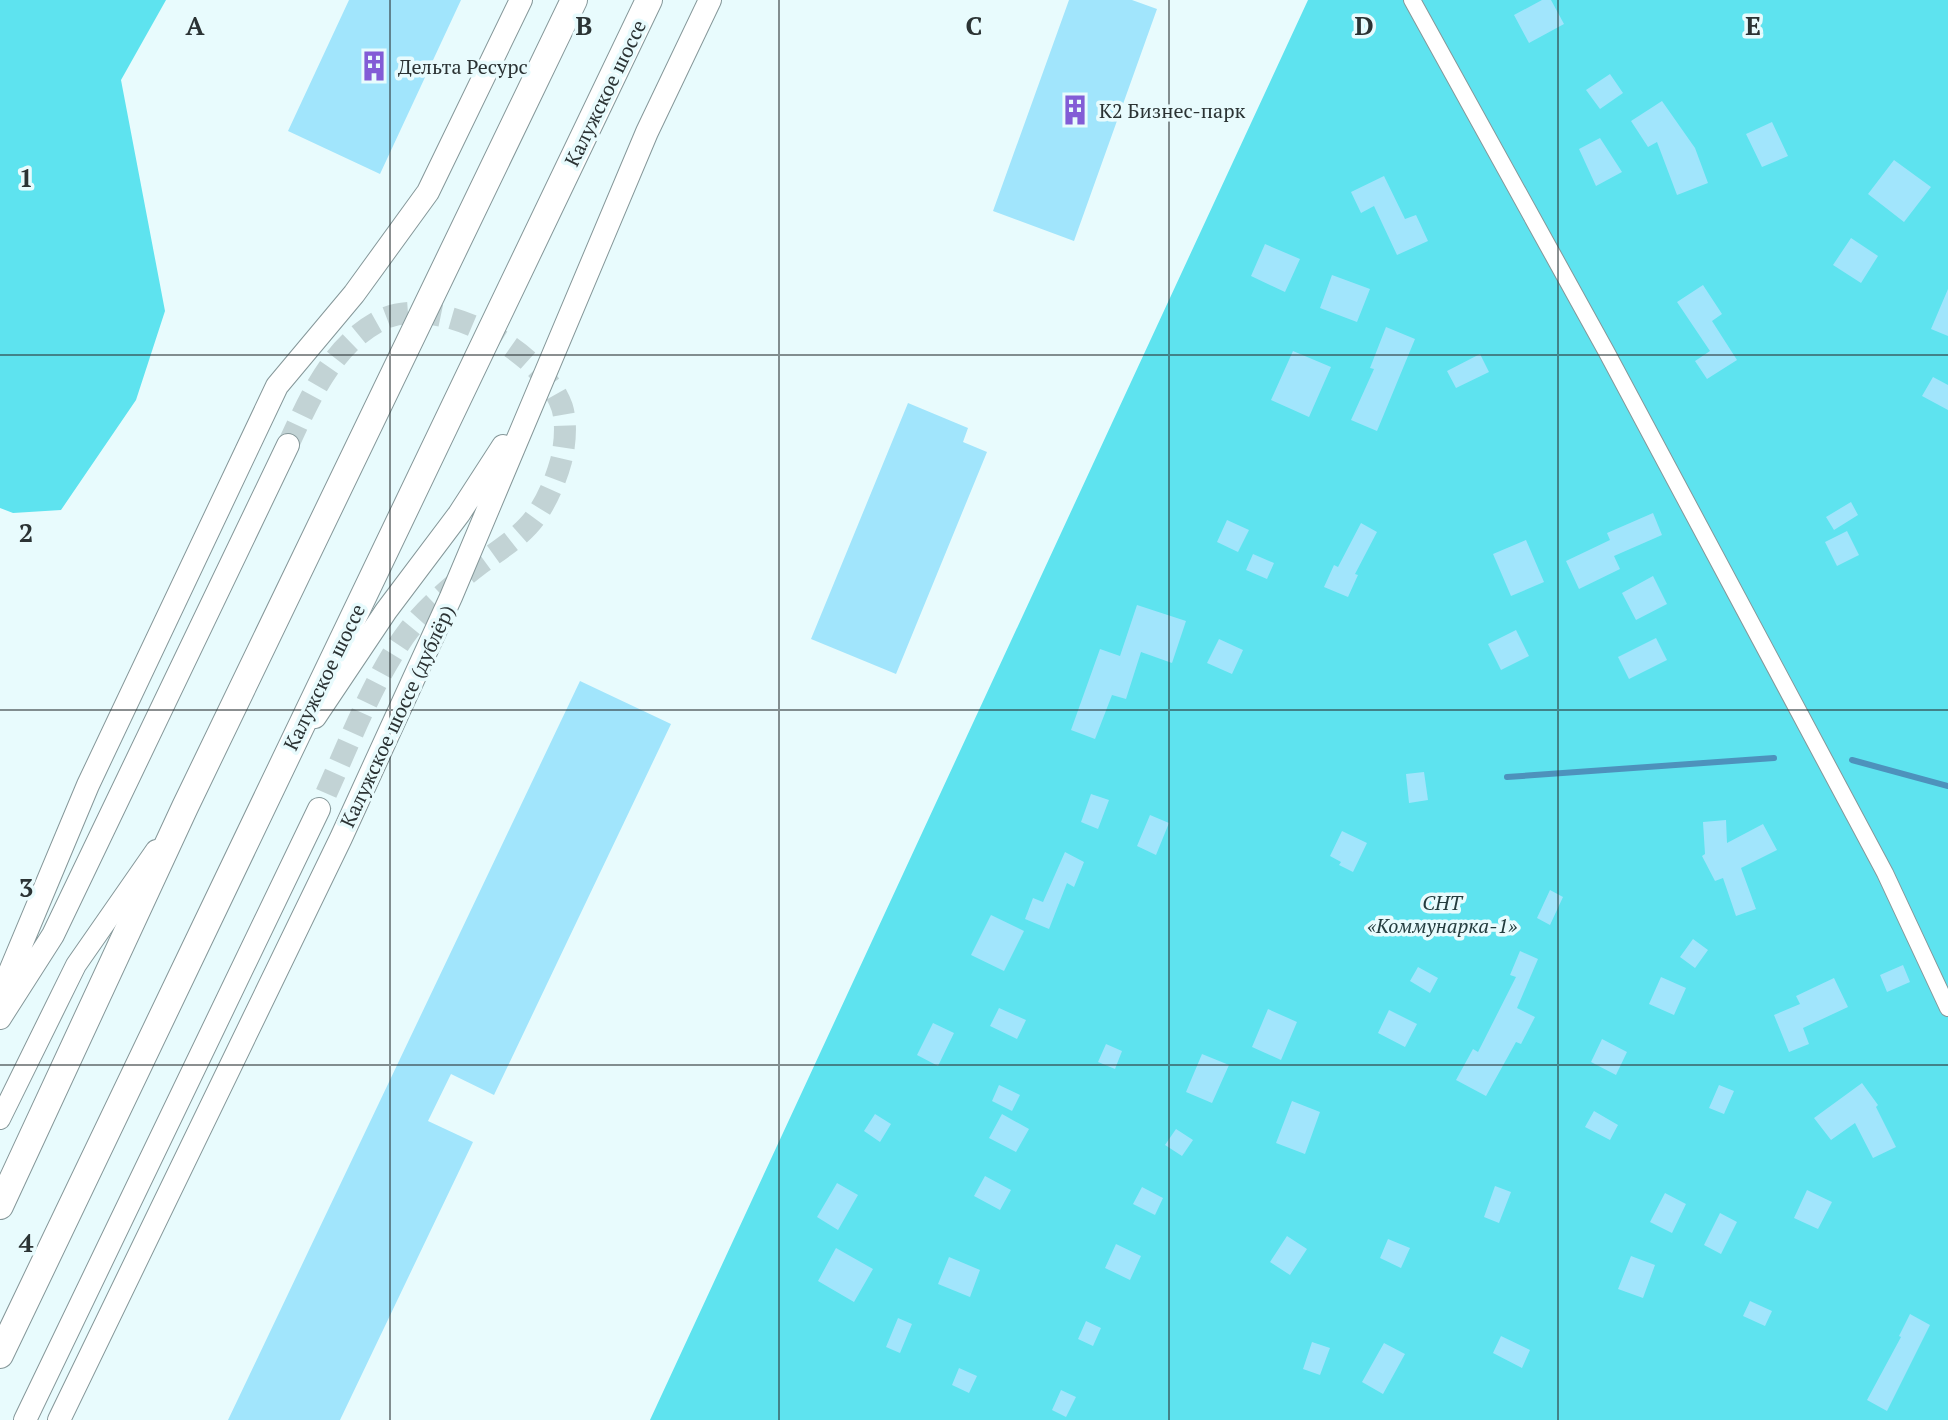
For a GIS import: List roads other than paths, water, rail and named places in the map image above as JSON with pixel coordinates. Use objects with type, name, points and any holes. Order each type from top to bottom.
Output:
[{"type":"highway","points":[[0,1206],[185,807],[574,0]]},
{"type":"highway","name":"Калужское шоссе","points":[[0,1355],[649,0]]},
{"type":"main road","points":[[0,995],[88,785],[277,386],[354,294],[428,192],[521,0]]},
{"type":"main road","points":[[545,59],[566,0]]},
{"type":"main road","name":"Калужское шоссе (дублёр)","points":[[59,1420],[341,838],[451,597],[647,132],[710,0]]},
{"type":"main road","points":[[279,772],[386,611],[459,514],[532,402]]},
{"type":"main road","points":[[0,1018],[53,935],[288,445]]},
{"type":"main road","points":[[25,1420],[319,809]]},
{"type":"street","points":[[1412,0],[1614,365],[1885,873],[1948,1008]]},
{"type":"street","points":[[0,1119],[76,965],[185,807]]},
{"type":"waterway","points":[[1507,777],[1774,758]]},
{"type":"waterway","points":[[1852,760],[1948,786]]},
{"type":"tunnel","points":[[288,445],[324,374],[349,343],[381,320],[404,313],[458,320],[511,347],[533,365],[551,386],[565,420],[561,461],[539,512],[517,537],[443,595],[409,630],[383,670],[319,809]]},
{"type":"place","name":"Дельта Ресурс","points":[[374,66]]},
{"type":"place","name":"К2 Бизнес-парк","points":[[1075,110]]},
{"type":"park label","name":"СНТ «Коммунарка-1»","points":[[1442,914]]}]
